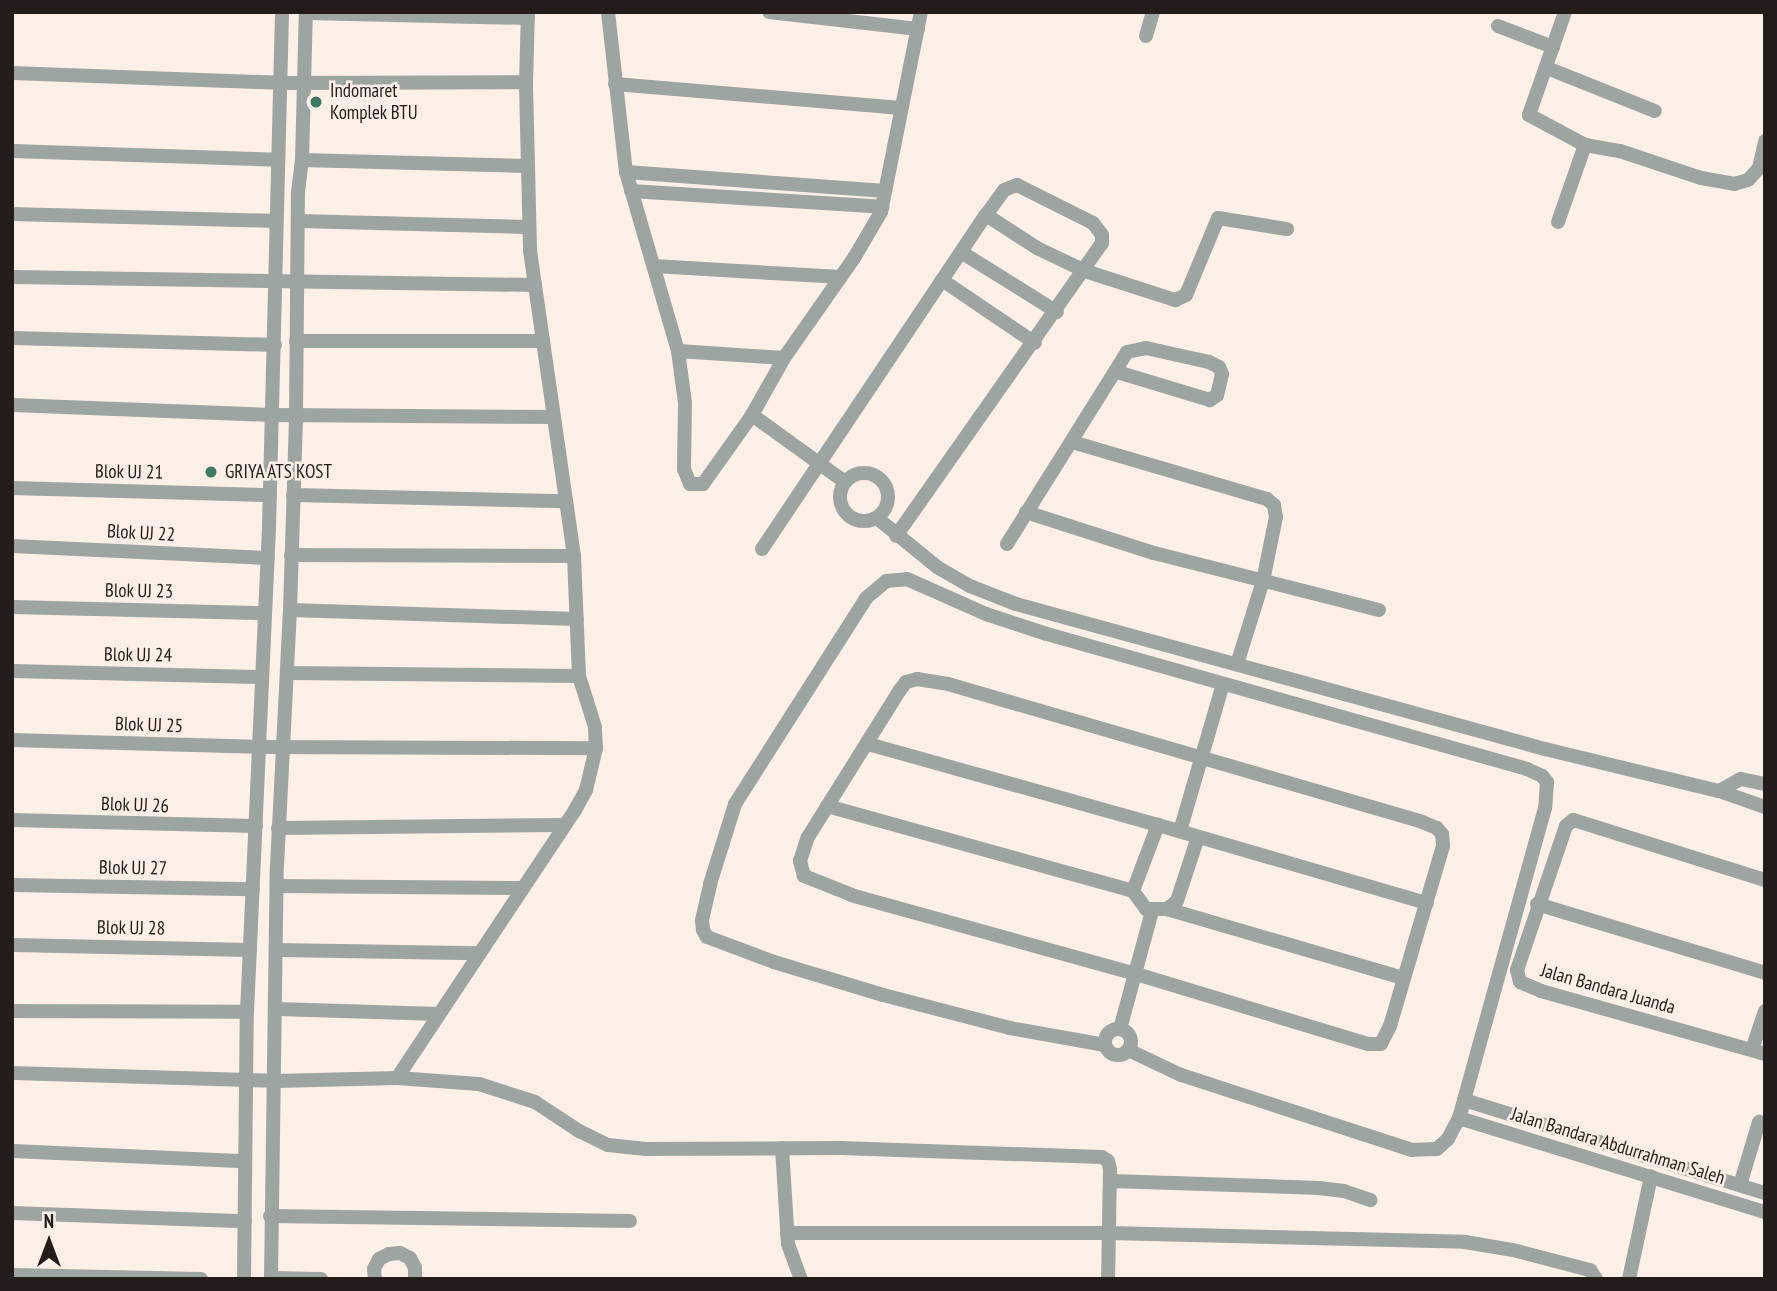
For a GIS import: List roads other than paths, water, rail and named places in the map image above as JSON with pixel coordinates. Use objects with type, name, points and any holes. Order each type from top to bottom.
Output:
[{"type":"street","points":[[244,1279],[247,1012],[270,527],[282,12]]},
{"type":"street","points":[[608,12],[626,172],[678,351],[685,403],[684,469],[690,484],[703,484],[752,415],[784,358],[841,277],[882,207],[921,12]]},
{"type":"street","points":[[769,12],[839,16],[918,29]]},
{"type":"street","points":[[1146,36],[1153,12]]},
{"type":"street","points":[[1565,12],[1529,115],[1585,145],[1620,151],[1702,178],[1734,184],[1748,180],[1759,168],[1765,141]]},
{"type":"street","points":[[321,1279],[271,1278],[270,1216],[275,1080],[278,828],[285,747],[296,415],[298,192],[302,160],[306,13],[528,15],[526,82],[529,227],[574,556],[579,676],[595,727],[596,748],[586,789],[397,1077]]},
{"type":"street","points":[[1499,26],[1553,47]]},
{"type":"street","points":[[1547,68],[1655,111]]},
{"type":"street","points":[[12,73],[281,83],[526,82]]},
{"type":"street","points":[[615,84],[901,107]]},
{"type":"street","points":[[1558,222],[1585,145]]},
{"type":"street","points":[[12,151],[277,160]]},
{"type":"street","points":[[302,160],[527,166]]},
{"type":"street","points":[[626,172],[885,191]]},
{"type":"street","points":[[750,199],[751,183]]},
{"type":"street","points":[[762,550],[986,215],[1004,190],[1017,185],[1093,223],[1102,235],[1102,243],[1035,343],[896,536]]},
{"type":"street","points":[[631,191],[882,207]]},
{"type":"street","points":[[276,192],[298,192]]},
{"type":"street","points":[[12,214],[276,221]]},
{"type":"street","points":[[986,215],[1037,248],[1085,271],[1128,288],[1179,300],[1186,295],[1218,218],[1287,229]]},
{"type":"street","points":[[298,221],[529,227]]},
{"type":"street","points":[[961,252],[1056,312]]},
{"type":"street","points":[[654,266],[841,277]]},
{"type":"street","points":[[12,276],[296,284],[535,285]]},
{"type":"street","points":[[942,280],[1035,343]]},
{"type":"street","points":[[12,338],[275,345]]},
{"type":"street","points":[[296,341],[543,341]]},
{"type":"street","points":[[1007,544],[1128,352],[1146,348],[1209,362],[1219,367],[1222,374],[1217,395],[1210,400],[1117,372]]},
{"type":"street","points":[[678,351],[784,358]]},
{"type":"street","points":[[12,405],[272,415],[554,417]]},
{"type":"street","points":[[752,415],[845,482]]},
{"type":"street","points":[[1072,442],[1271,502],[1276,517],[1263,581],[1237,664]]},
{"type":"street","points":[[865,473],[879,478],[888,498],[887,506],[877,518],[861,521],[846,514],[839,498],[845,482],[850,477],[865,473]]},
{"type":"street","name":"Blok UJ 21","points":[[12,488],[270,495]]},
{"type":"street","points":[[293,495],[566,501]]},
{"type":"street","points":[[1026,512],[1154,553],[1379,610]]},
{"type":"street","points":[[877,518],[937,567],[1005,600],[1532,746],[1720,791],[1765,807]]},
{"type":"street","points":[[270,527],[292,527]]},
{"type":"street","name":"Blok UJ 22","points":[[12,546],[268,558]]},
{"type":"street","points":[[291,555],[574,556]]},
{"type":"street","points":[[1105,1045],[1010,1028],[883,995],[774,962],[707,937],[702,920],[718,854],[735,804],[866,598],[886,581],[907,579],[999,618],[1527,769],[1542,776],[1547,782],[1545,808],[1459,1118],[1448,1139],[1437,1149],[1412,1150],[1181,1075],[1128,1050],[1116,1055],[1109,1052],[1105,1045],[1108,1033],[1120,1029]]},
{"type":"street","name":"Blok UJ 23","points":[[12,607],[265,613]]},
{"type":"street","points":[[289,610],[577,619]]},
{"type":"street","name":"Blok UJ 24","points":[[12,671],[262,677]]},
{"type":"street","points":[[286,673],[579,676]]},
{"type":"street","points":[[928,679],[1201,757],[1422,821],[1437,828],[1442,834],[1443,846],[1427,903],[1390,1026],[1381,1044],[852,895],[811,880],[801,872],[800,861],[808,836],[906,682],[928,679]]},
{"type":"street","points":[[1180,831],[1223,684]]},
{"type":"street","name":"Blok UJ 25","points":[[12,740],[260,747],[596,748]]},
{"type":"street","points":[[868,744],[1427,903]]},
{"type":"street","points":[[1720,791],[1741,779],[1765,784]]},
{"type":"street","points":[[827,806],[1133,891],[1142,906],[1152,911],[1167,909],[1404,978]]},
{"type":"street","name":"Blok UJ 26","points":[[12,820],[256,826]]},
{"type":"street","name":"Jalan Bandara Juanda","points":[[1758,1052],[1563,998],[1520,982],[1518,959],[1567,824],[1573,820],[1765,880]]},
{"type":"street","points":[[278,828],[564,825]]},
{"type":"street","points":[[1133,891],[1157,825]]},
{"type":"street","points":[[1167,909],[1177,901],[1198,837]]},
{"type":"street","points":[[253,869],[277,878],[520,888]]},
{"type":"street","name":"Blok UJ 27","points":[[12,885],[253,889]]},
{"type":"street","points":[[1537,904],[1765,973]]},
{"type":"street","points":[[1120,1029],[1152,911]]},
{"type":"street","name":"Blok UJ 28","points":[[12,945],[250,950]]},
{"type":"street","points":[[277,950],[479,953]]},
{"type":"street","points":[[276,1009],[439,1014]]},
{"type":"street","points":[[12,1011],[247,1012]]},
{"type":"street","points":[[1758,1052],[1765,1011]]},
{"type":"street","points":[[1120,1029],[1130,1037],[1128,1050]]},
{"type":"street","points":[[12,1073],[247,1080],[397,1077],[479,1084],[535,1102],[579,1131],[608,1145],[646,1149],[782,1147],[1096,1156],[1108,1161],[1111,1181],[1108,1279]]},
{"type":"street","name":"Jalan Bandara Abdurrahman Saleh","points":[[1464,1100],[1765,1193]]},
{"type":"street","name":"Jalan Bandara Abdurrahman Saleh","points":[[1459,1118],[1765,1212]]},
{"type":"street","points":[[1740,1185],[1759,1122]]},
{"type":"street","points":[[782,1147],[786,1233],[790,1255],[801,1279]]},
{"type":"street","points":[[12,1151],[245,1161]]},
{"type":"street","points":[[1629,1279],[1651,1176]]},
{"type":"street","points":[[1111,1181],[1332,1189],[1370,1200]]},
{"type":"street","points":[[12,1213],[245,1221]]},
{"type":"street","points":[[270,1216],[631,1221]]},
{"type":"street","points":[[786,1233],[1109,1233],[1478,1243],[1590,1270],[1596,1279]]},
{"type":"street","points":[[375,1279],[374,1269],[379,1259],[400,1253],[410,1258],[415,1268],[415,1279]]},
{"type":"street","points":[[12,1275],[201,1279]]},
{"type":"place","name":"Indomaret Komplek BTU","points":[[316,102]]},
{"type":"place","name":"GRIYA ATS KOST","points":[[211,472]]}]
